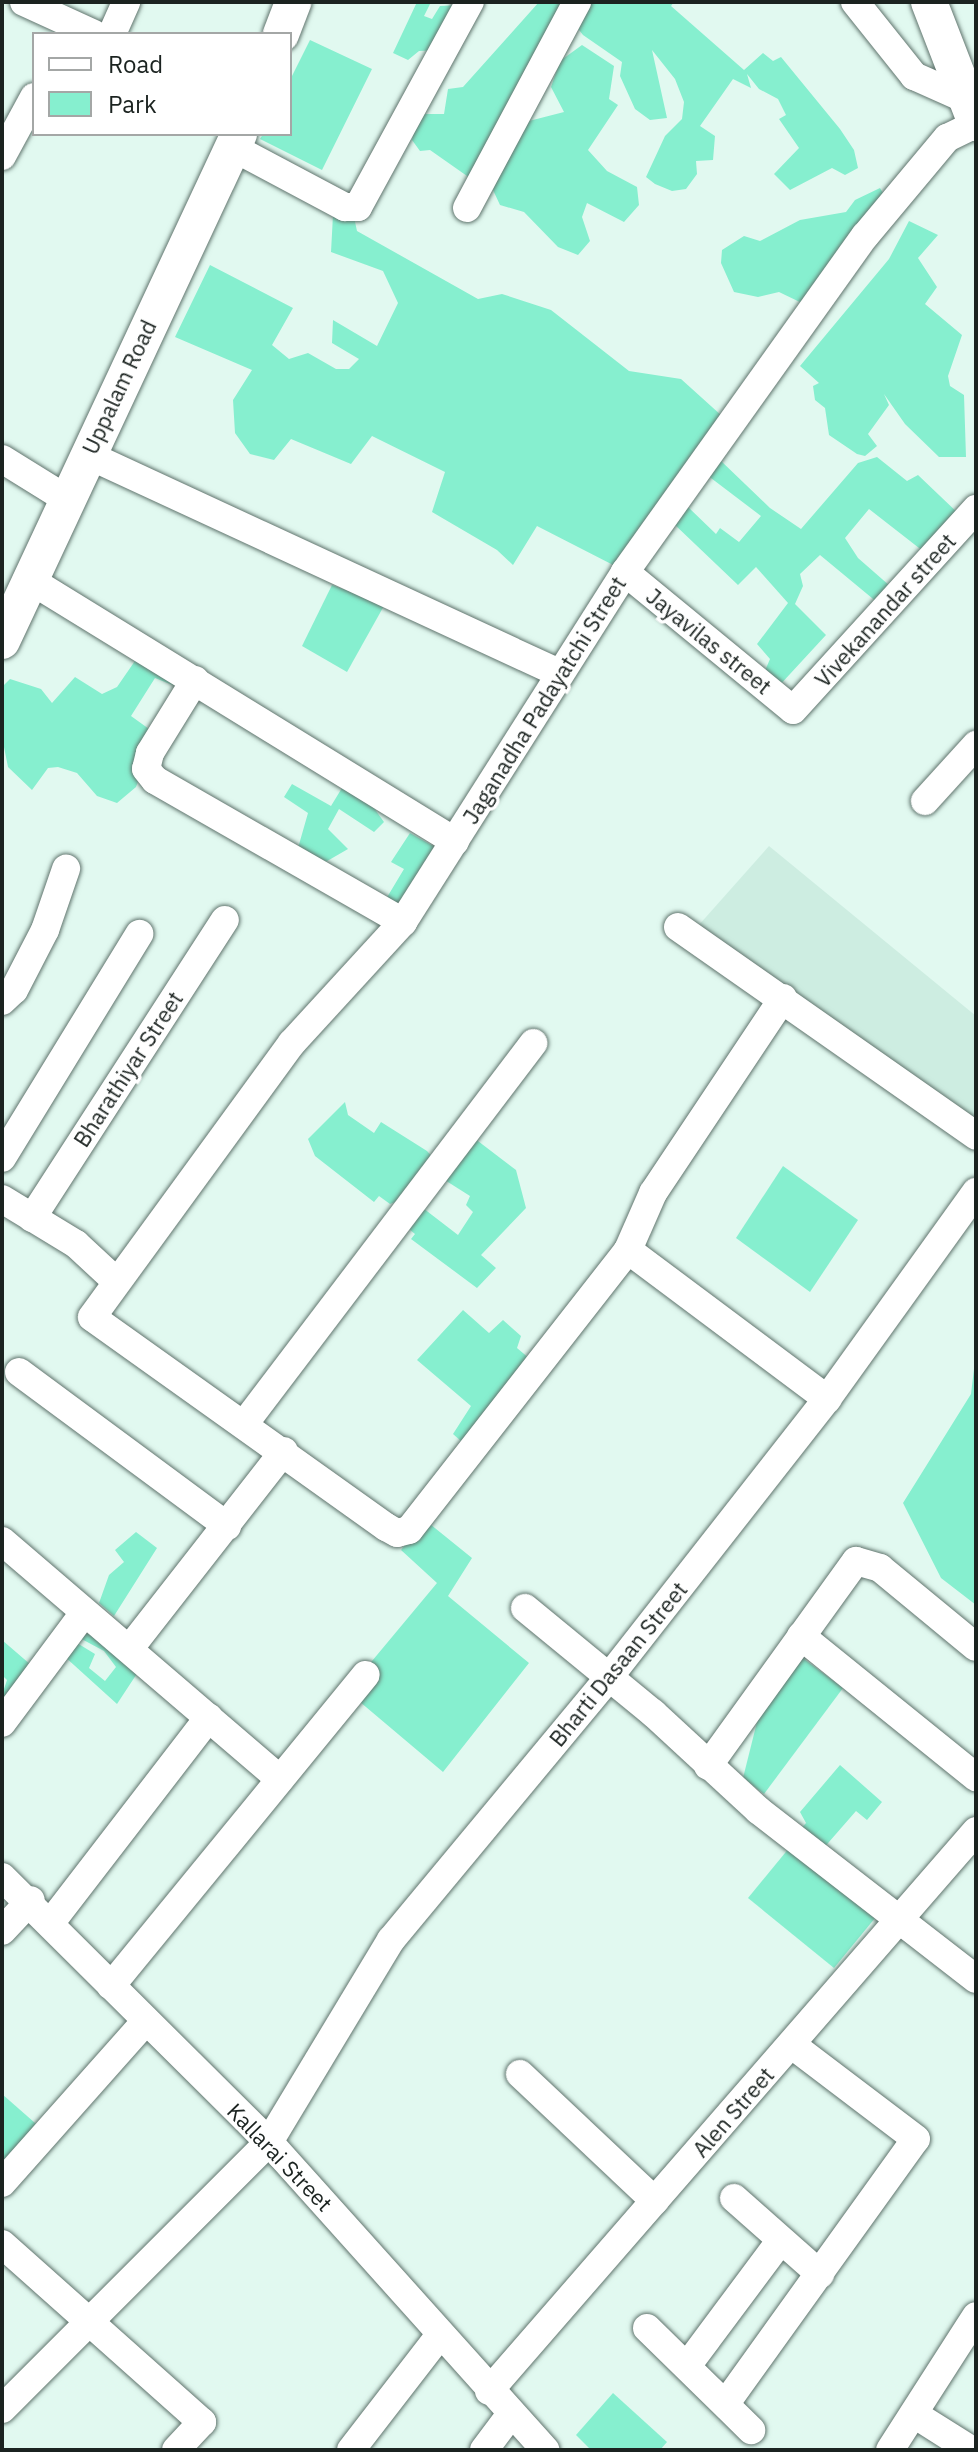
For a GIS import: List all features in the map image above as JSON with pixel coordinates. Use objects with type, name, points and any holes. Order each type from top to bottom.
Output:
[{"type":"main road","points":[[282,32],[293,2]]},
{"type":"main road","points":[[929,2],[973,115]]},
{"type":"main road","name":"Uppalam Road","points":[[3,638],[65,498],[236,141]]},
{"type":"street","points":[[24,2],[79,31]]},
{"type":"street","points":[[113,32],[126,2]]},
{"type":"street","points":[[236,141],[345,207],[358,207],[470,2]]},
{"type":"street","points":[[467,208],[577,2]]},
{"type":"street","points":[[855,2],[914,76],[973,115]]},
{"type":"street","points":[[2,156],[32,101]]},
{"type":"street","name":"Jaganadha Padayatchi Street","points":[[245,1423],[92,1317],[292,1043],[403,922],[625,572],[865,236],[947,138],[973,115]]},
{"type":"street","points":[[88,455],[559,673]]},
{"type":"street","points":[[2,459],[65,498]]},
{"type":"street","name":"Vivekanandar street","points":[[793,710],[976,509]]},
{"type":"street","name":"Jayavilas street","points":[[625,572],[793,710]]},
{"type":"street","points":[[30,580],[455,841]]},
{"type":"street","points":[[195,680],[150,753],[146,769],[155,780],[403,922]]},
{"type":"street","points":[[925,801],[976,745]]},
{"type":"street","points":[[2,1001],[14,990],[45,930],[66,869]]},
{"type":"street","name":"Bharathiyar Street","points":[[32,1218],[225,920]]},
{"type":"street","points":[[678,927],[976,1136]]},
{"type":"street","points":[[2,1158],[139,934]]},
{"type":"street","points":[[533,1043],[245,1423],[397,1533],[409,1530],[628,1250],[653,1193],[783,998]]},
{"type":"street","name":"Bharti Dasaan Street","points":[[2,2409],[269,2142],[391,1940],[609,1677],[827,1399],[976,1192]]},
{"type":"street","points":[[2,1199],[76,1244],[116,1281]]},
{"type":"street","points":[[628,1250],[827,1399]]},
{"type":"street","points":[[19,1372],[227,1526]]},
{"type":"street","points":[[130,1648],[284,1451]]},
{"type":"street","points":[[2,1541],[280,1779]]},
{"type":"street","points":[[708,1766],[847,1568],[856,1561],[868,1561],[976,1647]]},
{"type":"street","points":[[525,1608],[609,1677],[708,1766],[976,1979]]},
{"type":"street","points":[[2,1723],[84,1613]]},
{"type":"street","points":[[801,1636],[976,1777]]},
{"type":"street","points":[[111,1986],[366,1675]]},
{"type":"street","points":[[52,1921],[209,1717]]},
{"type":"street","name":"Alen Street","points":[[489,2391],[901,1922],[976,1831]]},
{"type":"street","name":"Kallarai Street","points":[[2,1877],[31,1900],[111,1986],[269,2142],[545,2450]]},
{"type":"street","points":[[2,1931],[31,1900]]},
{"type":"street","points":[[2,2183],[146,2021]]},
{"type":"street","points":[[726,2403],[916,2139],[792,2045]]},
{"type":"street","points":[[520,2074],[655,2201]]},
{"type":"street","points":[[734,2198],[820,2274]]},
{"type":"street","points":[[687,2366],[781,2240]]},
{"type":"street","points":[[2,2244],[202,2422],[176,2450]]},
{"type":"street","points":[[890,2450],[976,2316]]},
{"type":"street","points":[[647,2328],[751,2430]]},
{"type":"street","points":[[351,2450],[440,2335]]},
{"type":"street","points":[[484,2450],[511,2414]]},
{"type":"street","points":[[914,2414],[971,2450]]},
{"type":"shaded area","points":[[769,846],[976,1016],[976,1136],[690,935]]},
{"type":"green space","points":[[417,2],[431,2],[424,16],[432,19],[440,6],[463,5],[441,50],[419,51],[408,60],[393,53]]},
{"type":"green space","points":[[539,2],[570,2],[477,183],[430,150],[420,151],[412,140],[417,114],[444,114],[448,89],[463,87]]},
{"type":"green space","points":[[594,2],[674,2],[671,6],[744,70],[763,53],[773,61],[781,57],[840,129],[854,150],[858,168],[845,175],[832,168],[790,190],[774,174],[799,148],[779,119],[786,115],[778,99],[759,89],[747,74],[751,88],[733,79],[700,126],[715,136],[713,160],[696,161],[697,174],[686,189],[672,191],[655,184],[646,177],[665,136],[682,119],[684,102],[675,79],[652,50],[667,118],[650,120],[635,109],[620,76],[622,62],[583,35],[572,21],[581,5]]},
{"type":"green space","points":[[310,40],[372,69],[322,170],[260,139],[262,136],[292,136],[292,76]]},
{"type":"green space","points":[[582,45],[614,66],[609,99],[618,105],[588,150],[607,171],[637,187],[639,205],[624,222],[587,203],[582,217],[590,241],[578,255],[558,247],[524,212],[500,205],[493,190],[500,164],[529,121],[564,112],[551,87],[560,61]]},
{"type":"green space","points":[[880,188],[887,200],[806,305],[779,292],[758,297],[734,292],[721,263],[722,250],[744,236],[760,241],[800,220],[846,212],[855,200]]},
{"type":"green space","points":[[333,215],[354,217],[357,231],[478,299],[502,294],[551,310],[629,371],[681,379],[722,416],[619,568],[537,526],[513,565],[497,550],[432,512],[445,472],[372,436],[351,464],[291,439],[274,460],[250,454],[235,433],[233,400],[252,370],[175,337],[210,265],[293,308],[272,345],[289,359],[308,353],[336,369],[349,369],[359,359],[332,343],[333,320],[377,346],[398,303],[383,271],[331,252]]},
{"type":"green space","points":[[909,221],[938,235],[918,258],[937,287],[925,304],[962,335],[948,376],[950,386],[964,395],[966,457],[939,457],[905,424],[884,394],[889,405],[868,434],[877,446],[865,456],[857,454],[829,435],[825,408],[815,400],[813,386],[819,383],[800,366],[889,259]]},
{"type":"green space","points":[[877,457],[907,481],[918,475],[961,516],[928,555],[869,509],[845,538],[858,558],[898,593],[884,608],[820,555],[800,574],[803,586],[795,604],[826,635],[778,687],[764,673],[770,659],[757,644],[788,603],[756,567],[738,585],[674,524],[688,507],[716,534],[720,528],[739,542],[761,516],[707,475],[720,460],[770,508],[801,529],[858,463]]},
{"type":"green space","points":[[332,585],[385,604],[347,672],[302,646]]},
{"type":"green space","points":[[137,658],[180,688],[155,678],[131,716],[156,734],[136,787],[117,803],[97,796],[77,773],[58,767],[48,768],[32,790],[8,767],[2,737],[2,687],[10,679],[41,689],[52,703],[75,677],[102,694],[117,687]]},
{"type":"green space","points":[[345,783],[366,797],[384,822],[374,832],[339,809],[328,829],[348,849],[322,864],[296,855],[308,813],[284,797],[292,784],[331,806]]},
{"type":"green space","points":[[410,833],[442,851],[406,910],[386,899],[404,869],[391,862]]},
{"type":"green space","points":[[345,1102],[348,1115],[374,1133],[381,1122],[427,1151],[437,1162],[406,1198],[390,1204],[379,1196],[374,1202],[315,1156],[308,1139]]},
{"type":"green space","points":[[474,1138],[516,1170],[526,1208],[481,1255],[496,1268],[477,1288],[411,1239],[415,1234],[404,1225],[419,1205],[458,1235],[473,1212],[466,1205],[470,1196],[440,1177]]},
{"type":"green space","points":[[783,1166],[858,1220],[810,1292],[736,1238]]},
{"type":"green space","points":[[463,1310],[489,1333],[503,1320],[521,1336],[517,1348],[530,1359],[471,1450],[453,1434],[471,1406],[417,1360]]},
{"type":"green space","points":[[976,1352],[976,1605],[941,1578],[903,1503],[971,1394]]},
{"type":"green space","points":[[425,1520],[472,1558],[448,1596],[529,1663],[443,1772],[347,1691],[437,1583],[401,1550]]},
{"type":"green space","points":[[136,1532],[157,1548],[114,1616],[99,1603],[109,1575],[124,1562],[115,1550]]},
{"type":"green space","points":[[95,1632],[140,1669],[117,1704],[64,1656],[77,1643],[95,1654],[89,1668],[105,1681],[116,1667],[104,1651],[76,1636]]},
{"type":"green space","points":[[2,1640],[38,1671],[13,1704],[2,1695],[7,1680],[2,1675]]},
{"type":"green space","points":[[800,1656],[843,1688],[764,1794],[743,1778],[760,1710]]},
{"type":"green space","points":[[840,1765],[882,1802],[867,1820],[856,1811],[822,1850],[799,1831],[806,1823],[800,1812]]},
{"type":"green space","points":[[794,1842],[880,1912],[834,1968],[748,1898]]},
{"type":"green space","points":[[2,2094],[43,2130],[10,2166],[2,2159]]},
{"type":"green space","points":[[613,2393],[667,2442],[660,2450],[591,2450],[576,2435]]}]
